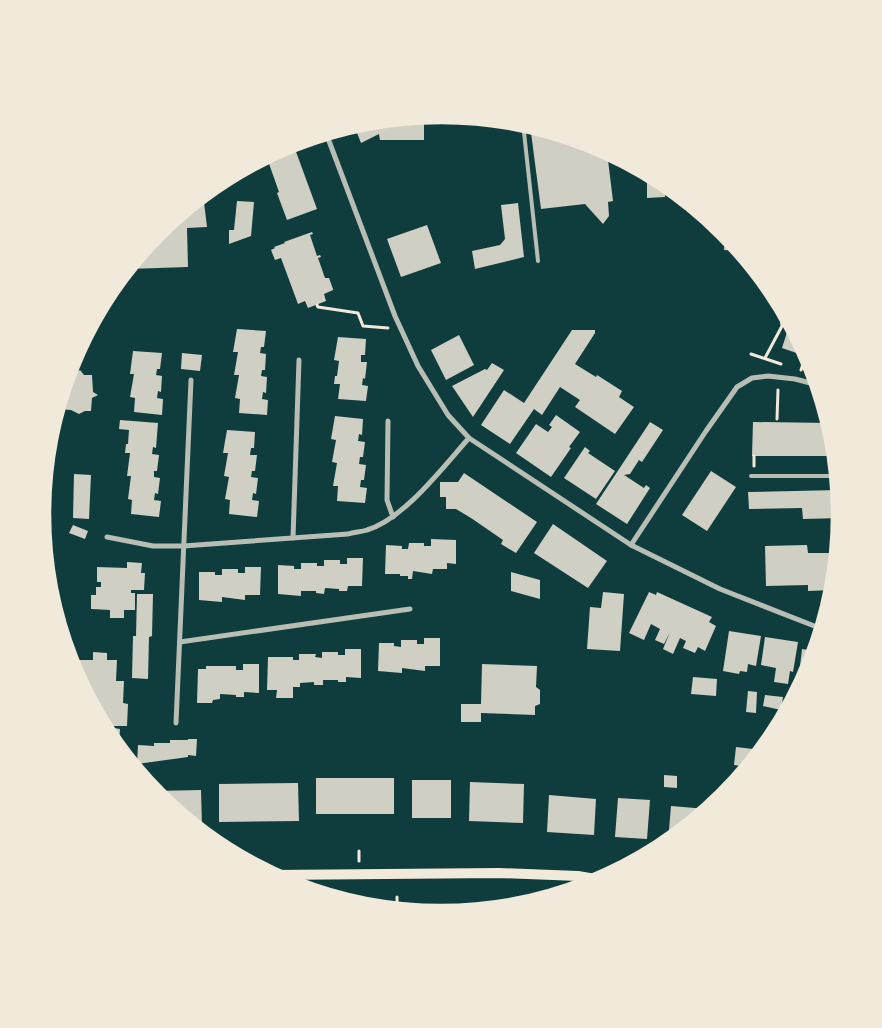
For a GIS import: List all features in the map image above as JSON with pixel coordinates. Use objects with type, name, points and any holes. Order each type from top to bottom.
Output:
[{"type":"main road","points":[[291,875],[499,873],[585,877]]},
{"type":"street","points":[[329,140],[401,329],[418,366],[448,415],[469,438],[630,545],[720,589],[815,626]]},
{"type":"street","points":[[293,538],[299,360]]},
{"type":"street","points":[[630,545],[706,431],[738,387],[752,378],[768,376],[809,383]]},
{"type":"street","points":[[176,723],[191,380]]},
{"type":"street","points":[[388,421],[387,500],[393,517]]},
{"type":"street","points":[[107,537],[153,546],[183,546],[348,534],[368,530],[393,517],[410,502],[469,438]]},
{"type":"street","points":[[180,642],[410,609]]},
{"type":"lane","points":[[524,132],[538,261]]},
{"type":"lane","points":[[751,476],[830,476]]},
{"type":"path","points":[[317,305],[318,307],[358,313],[363,326],[401,329]]},
{"type":"path","points":[[765,358],[782,326],[781,321]]},
{"type":"path","points":[[751,354],[783,364]]},
{"type":"path","points":[[777,419],[778,386]]},
{"type":"path","points":[[359,851],[359,860]]},
{"type":"path","points":[[396,897],[396,902]]},
{"type":"building","points":[[424,124],[424,140],[380,140],[379,134],[361,143],[357,133],[390,126]]},
{"type":"building","points":[[531,134],[567,144],[608,160],[613,201],[608,202],[609,216],[603,224],[585,204],[541,209]]},
{"type":"building","points":[[296,151],[317,209],[287,220],[277,193],[279,192],[269,163]]},
{"type":"building","points":[[647,182],[665,194],[665,197],[647,198]]},
{"type":"building","points":[[237,201],[254,202],[251,236],[229,244],[229,230],[234,230]]},
{"type":"building","points":[[204,203],[207,227],[187,228],[188,267],[137,269],[183,220]]},
{"type":"building","points":[[518,203],[524,257],[475,269],[472,251],[500,245],[505,239],[501,205]]},
{"type":"building","points":[[427,225],[441,263],[401,277],[387,239]]},
{"type":"building","points":[[312,232],[313,234],[310,235],[317,256],[320,255],[321,257],[318,258],[325,278],[329,278],[333,290],[324,294],[326,301],[308,308],[305,301],[298,304],[281,258],[275,260],[271,250],[284,242]]},
{"type":"building","points":[[237,329],[266,331],[264,347],[261,347],[260,353],[266,354],[265,370],[262,370],[261,376],[267,377],[266,393],[263,392],[262,399],[268,400],[267,415],[239,413],[240,399],[235,398],[239,375],[234,375],[238,352],[233,352]]},
{"type":"building","points":[[572,330],[595,330],[595,333],[575,364],[622,391],[619,397],[634,407],[615,434],[575,407],[580,400],[560,387],[542,415],[534,409],[510,444],[481,425],[504,390],[524,403]]},
{"type":"building","points":[[787,332],[797,353],[782,348]]},
{"type":"building","points":[[459,335],[474,365],[446,380],[431,350]]},
{"type":"building","points":[[338,337],[366,339],[365,355],[361,355],[361,362],[367,362],[365,379],[363,378],[362,385],[368,386],[366,401],[338,399],[340,384],[334,384],[339,361],[334,360]]},
{"type":"building","points":[[133,351],[162,353],[160,369],[157,369],[156,375],[162,376],[161,392],[158,391],[157,398],[163,399],[162,415],[134,412],[135,398],[130,397],[134,374],[130,374]]},
{"type":"building","points":[[182,353],[202,355],[200,371],[181,369]]},
{"type":"building","points":[[492,363],[504,370],[473,417],[452,386],[485,369],[487,370]]},
{"type":"building","points":[[80,370],[84,375],[92,375],[93,392],[98,395],[92,398],[91,411],[79,414],[71,410],[64,410],[77,372]]},
{"type":"building","points":[[556,415],[580,432],[551,477],[516,453],[536,424],[548,432],[552,427],[549,425]]},
{"type":"building","points":[[335,416],[363,419],[362,435],[359,434],[358,441],[365,442],[363,457],[360,457],[359,464],[366,465],[364,480],[361,480],[360,487],[367,488],[365,503],[337,501],[338,486],[333,486],[337,463],[332,462],[336,440],[331,439]]},
{"type":"building","points":[[120,420],[158,423],[156,448],[153,447],[152,454],[159,455],[157,471],[154,471],[154,477],[160,478],[158,494],[155,493],[154,500],[161,501],[159,517],[131,514],[132,500],[128,499],[131,476],[127,476],[130,453],[125,453],[129,430],[119,429]]},
{"type":"building","points":[[650,422],[663,430],[642,462],[639,460],[630,474],[624,475],[644,488],[646,485],[650,488],[627,524],[596,504]]},
{"type":"building","points":[[753,422],[821,423],[828,456],[752,456]]},
{"type":"building","points":[[227,430],[255,432],[254,448],[251,448],[250,455],[257,455],[255,471],[252,471],[251,477],[258,478],[256,494],[253,493],[252,500],[259,501],[257,517],[229,514],[230,500],[225,499],[229,477],[224,476],[228,453],[223,453]]},
{"type":"building","points":[[585,447],[590,451],[588,453],[615,471],[596,499],[564,478]]},
{"type":"building","points":[[711,471],[736,487],[707,531],[682,515]]},
{"type":"building","points":[[464,473],[537,522],[516,553],[501,544],[503,540],[471,518],[456,509],[446,509],[446,497],[440,497],[440,482],[458,482]]},
{"type":"building","points":[[74,474],[91,475],[89,519],[73,518]]},
{"type":"building","points":[[831,490],[832,518],[803,519],[802,508],[749,509],[748,492]]},
{"type":"building","points":[[553,524],[607,561],[588,588],[534,553]]},
{"type":"building","points":[[73,525],[88,531],[85,539],[69,533]]},
{"type":"building","points":[[431,539],[456,540],[456,564],[447,563],[447,569],[433,569],[432,574],[413,571],[412,579],[408,579],[408,576],[400,576],[400,574],[385,574],[386,545],[402,546],[402,549],[408,549],[409,543],[424,543],[424,546],[431,546]]},
{"type":"building","points":[[807,545],[808,553],[830,553],[824,590],[808,591],[808,585],[766,586],[765,546]]},
{"type":"building","points":[[347,558],[363,558],[362,586],[348,586],[347,591],[325,588],[324,594],[316,593],[316,591],[301,591],[301,596],[278,594],[278,565],[294,566],[294,569],[301,569],[301,563],[317,563],[317,566],[324,566],[324,560],[340,560],[340,564],[347,564]]},
{"type":"building","points":[[127,562],[142,563],[141,573],[145,573],[144,590],[131,590],[131,593],[135,593],[135,610],[124,610],[124,618],[110,618],[110,610],[91,609],[91,595],[96,595],[96,587],[101,587],[101,582],[97,582],[97,567],[127,568]]},
{"type":"building","points":[[245,567],[261,567],[260,595],[245,595],[245,600],[222,597],[222,602],[199,600],[199,572],[215,572],[215,575],[222,575],[222,569],[238,569],[238,573],[245,573]]},
{"type":"building","points":[[511,572],[540,580],[540,599],[511,591]]},
{"type":"building","points":[[603,592],[624,594],[620,651],[587,649],[590,607],[601,608]]},
{"type":"building","points":[[649,592],[656,595],[657,592],[712,617],[709,622],[716,626],[705,651],[698,647],[695,653],[683,648],[686,641],[680,638],[673,654],[663,649],[670,632],[664,644],[655,640],[660,629],[651,624],[644,640],[629,633]]},
{"type":"building","points":[[137,594],[153,594],[148,679],[132,678]]},
{"type":"building","points":[[729,631],[761,636],[756,666],[748,664],[747,672],[740,671],[739,674],[723,671]]},
{"type":"building","points":[[765,637],[798,642],[793,672],[790,671],[788,684],[774,682],[776,668],[761,665]]},
{"type":"building","points":[[424,638],[440,638],[440,666],[425,666],[425,671],[402,668],[402,673],[378,671],[379,643],[394,643],[394,646],[401,647],[401,640],[417,640],[417,644],[424,644]]},
{"type":"building","points":[[345,649],[361,649],[361,678],[346,677],[346,682],[323,680],[323,685],[314,685],[314,682],[300,683],[300,687],[293,687],[293,698],[276,698],[277,690],[267,690],[268,657],[293,657],[293,660],[299,660],[299,654],[316,654],[315,657],[322,658],[322,652],[338,652],[338,655],[345,655]]},
{"type":"building","points":[[802,649],[807,650],[802,664],[800,669]]},
{"type":"building","points":[[93,652],[107,653],[107,660],[117,660],[116,681],[124,681],[123,703],[128,704],[127,726],[114,726],[114,728],[90,687],[78,660],[93,660]]},
{"type":"building","points":[[243,664],[259,664],[259,693],[244,692],[244,697],[220,694],[220,699],[213,700],[212,703],[197,703],[198,669],[206,669],[206,666],[236,666],[236,670],[243,670]]},
{"type":"building","points":[[482,664],[537,666],[536,687],[540,690],[540,704],[535,706],[535,715],[481,713],[481,722],[461,722],[461,704],[481,704]]},
{"type":"building","points":[[693,677],[717,679],[716,696],[691,694]]},
{"type":"building","points":[[748,691],[757,692],[756,713],[746,712]]},
{"type":"building","points":[[765,695],[783,697],[780,710],[763,706]]},
{"type":"building","points":[[114,728],[120,729],[120,736]]},
{"type":"building","points":[[197,739],[196,756],[188,755],[188,757],[140,764],[137,760],[138,745],[154,746],[154,743],[170,743],[170,740]]},
{"type":"building","points":[[736,747],[753,749],[740,766],[734,765]]},
{"type":"building","points":[[664,775],[677,776],[677,788],[664,787]]},
{"type":"building","points":[[316,778],[394,778],[394,814],[316,814]]},
{"type":"building","points":[[412,780],[451,780],[451,818],[412,818]]},
{"type":"building","points":[[470,782],[524,784],[523,823],[469,821]]},
{"type":"building","points":[[298,783],[299,821],[219,822],[219,784]]},
{"type":"building","points":[[201,790],[202,823],[183,808],[166,791]]},
{"type":"building","points":[[549,795],[596,799],[594,835],[547,832]]},
{"type":"building","points":[[618,798],[650,800],[647,839],[615,837]]},
{"type":"building","points":[[671,806],[699,808],[669,831]]}]
